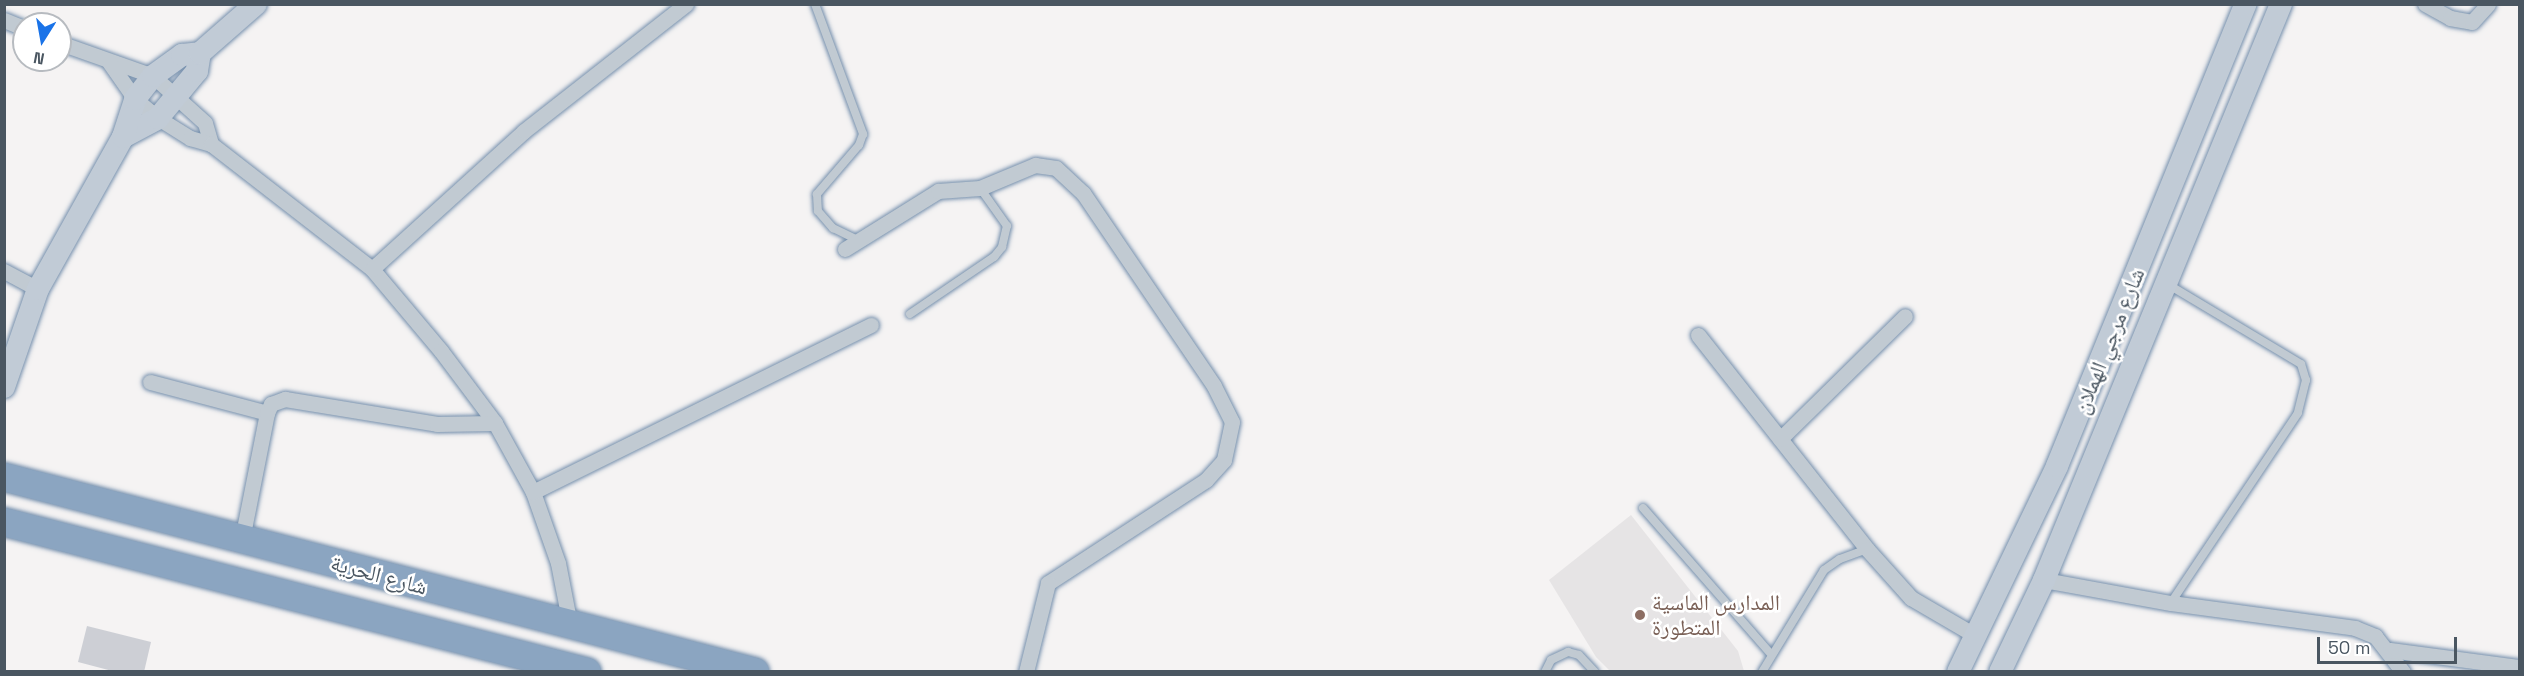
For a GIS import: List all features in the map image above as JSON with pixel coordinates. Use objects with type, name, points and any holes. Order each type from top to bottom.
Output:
[{"type":"highway","name":"شارع الحرية","points":[[4,477],[754,672]]},
{"type":"highway","name":"شارع الحرية","points":[[4,522],[542,666],[587,672]]},
{"type":"main road","points":[[4,387],[38,289],[123,137],[135,99],[153,76],[182,55],[200,53],[256,4]]},
{"type":"main road","name":"شارع مرجي الهملان","points":[[1958,672],[2057,466],[2246,4]]},
{"type":"main road","name":"شارع مرجي الهملان","points":[[2000,672],[2044,580],[2168,284],[2281,4]]},
{"type":"main road","points":[[123,137],[158,118],[197,71],[200,53]]},
{"type":"street","points":[[372,270],[524,131],[686,4]]},
{"type":"street","points":[[2425,4],[2450,18],[2472,22],[2488,4]]},
{"type":"street","points":[[72,48],[153,76],[178,96],[205,123],[211,144]]},
{"type":"street","points":[[109,62],[135,99],[158,118],[190,138],[211,144],[372,270],[441,351],[495,423],[533,492],[558,563],[570,625]]},
{"type":"street","points":[[845,249],[860,242],[938,191],[980,188],[1035,165],[1056,168],[1072,180],[1192,353],[1232,422],[1224,460],[1206,480],[1048,583],[1026,672]]},
{"type":"street","points":[[4,271],[38,289]]},
{"type":"street","points":[[1780,440],[1905,316]]},
{"type":"street","points":[[533,492],[871,325]]},
{"type":"street","points":[[1698,335],[1867,549],[1911,598],[1976,636]]},
{"type":"street","points":[[150,382],[267,413]]},
{"type":"street","points":[[242,539],[267,413],[277,400],[285,399],[437,424],[495,423]]},
{"type":"street","points":[[2044,580],[2171,603],[2355,628],[2374,636],[2390,650],[2403,672]]},
{"type":"street","points":[[2390,650],[2520,667]]},
{"type":"lane","points":[[815,4],[862,134],[859,145],[817,194],[818,211],[833,228],[860,242]]},
{"type":"lane","points":[[910,314],[994,257],[1002,247],[1007,226],[980,188]]},
{"type":"lane","points":[[2168,284],[2301,364],[2306,380],[2298,413],[2171,603]]},
{"type":"lane","points":[[1643,508],[1770,653]]},
{"type":"lane","points":[[1762,672],[1770,653],[1824,570],[1840,559],[1867,549]]},
{"type":"lane","points":[[1545,672],[1551,660],[1568,651],[1579,655],[1594,672]]},
{"type":"shaded area","name":"المدارس الماسية المتطورة","points":[[1631,515],[1738,651],[1744,671],[1610,671],[1596,657],[1549,580]]},
{"type":"building","points":[[87,626],[151,642],[144,672],[116,672],[78,662]]},
{"type":"place","name":"المدارس الماسية المتطورة","points":[[1640,615]]}]
